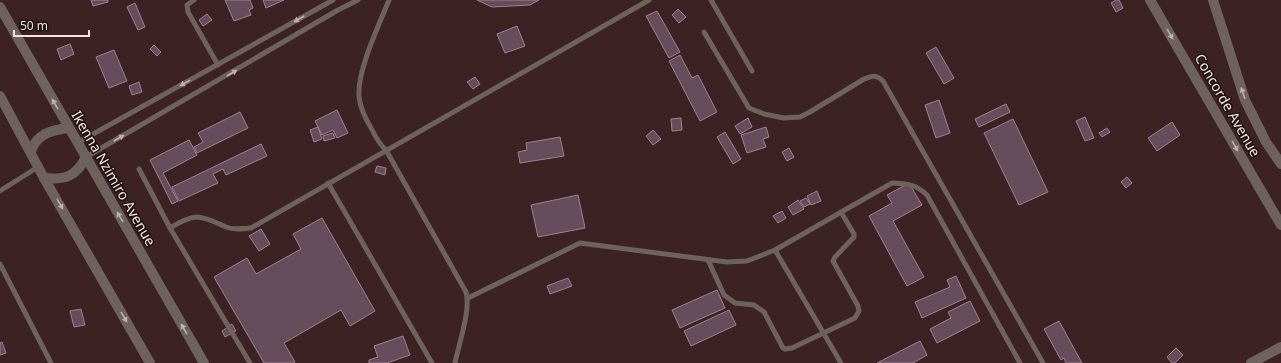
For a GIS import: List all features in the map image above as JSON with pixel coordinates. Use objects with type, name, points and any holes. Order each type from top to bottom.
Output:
[{"type":"street","name":"Concorde Avenue","points":[[1150,0],[1281,225]]},
{"type":"street","name":"Concorde Avenue","points":[[1213,0],[1245,100],[1266,142],[1281,164]]},
{"type":"street","name":"Ikenna Nzimiro Avenue","points":[[0,7],[204,363]]},
{"type":"street","points":[[0,96],[44,178],[150,363]]},
{"type":"street","points":[[31,152],[33,144],[47,132],[68,128]]},
{"type":"street","points":[[44,178],[59,179],[71,176],[80,168],[86,158]]},
{"type":"street","points":[[1252,363],[1281,347]]},
{"type":"lane","points":[[194,0],[187,5],[188,12],[218,65]]},
{"type":"lane","points":[[77,143],[333,0]]},
{"type":"lane","points":[[86,158],[338,10],[358,0]]},
{"type":"lane","points":[[389,0],[360,79],[359,96],[363,113],[381,145],[386,150],[466,292],[468,298],[467,311],[455,363]]},
{"type":"lane","points":[[170,228],[183,220],[197,217],[210,220],[227,228],[241,230],[251,228],[649,0]]},
{"type":"lane","points":[[711,0],[752,71]]},
{"type":"lane","points":[[704,32],[749,108],[764,114],[784,118],[800,117],[864,79],[872,76],[878,76],[883,80],[1043,363]]},
{"type":"lane","points":[[0,191],[39,167]]},
{"type":"lane","points":[[140,169],[170,228],[250,363]]},
{"type":"lane","points":[[328,183],[432,363]]},
{"type":"lane","points":[[468,298],[580,243],[708,260],[727,262],[748,261],[774,250],[892,183],[908,184],[918,186],[927,195],[1020,363]]},
{"type":"lane","points":[[708,260],[724,295],[735,303],[754,305],[764,312],[783,348],[792,348],[855,318],[859,311],[858,306],[833,261],[854,237],[854,234],[841,212]]},
{"type":"lane","points":[[774,250],[841,363]]},
{"type":"lane","points":[[0,264],[51,363]]},
{"type":"building","points":[[91,0],[108,0],[108,2],[93,6]]},
{"type":"building","points":[[225,0],[250,0],[253,8],[249,10],[251,15],[234,21]]},
{"type":"building","points":[[263,0],[284,0],[266,8]]},
{"type":"building","points":[[477,0],[539,0],[530,5],[492,7]]},
{"type":"building","points":[[1119,0],[1123,8],[1116,12],[1111,3]]},
{"type":"building","points":[[135,3],[145,27],[138,30],[127,7]]},
{"type":"building","points":[[678,9],[686,17],[679,23],[672,15]]},
{"type":"building","points":[[657,11],[680,52],[669,58],[646,16]]},
{"type":"building","points":[[207,14],[212,20],[203,26],[199,20]]},
{"type":"building","points":[[517,26],[525,46],[505,53],[497,34]]},
{"type":"building","points":[[70,44],[74,54],[61,60],[57,49]]},
{"type":"building","points":[[154,45],[161,52],[157,56],[150,49]]},
{"type":"building","points":[[936,47],[954,78],[944,84],[926,53]]},
{"type":"building","points":[[114,50],[127,81],[109,88],[96,57]]},
{"type":"building","points":[[680,55],[692,78],[698,75],[717,112],[700,121],[669,61]]},
{"type":"building","points":[[475,77],[480,84],[473,89],[467,82]]},
{"type":"building","points":[[139,82],[142,92],[132,95],[129,86]]},
{"type":"building","points":[[939,100],[950,133],[936,138],[925,105]]},
{"type":"building","points":[[1006,104],[1010,112],[979,127],[975,119]]},
{"type":"building","points":[[337,110],[348,133],[337,138],[333,130],[322,135],[315,121]]},
{"type":"building","points":[[240,112],[248,128],[197,153],[194,147],[203,142],[198,133]]},
{"type":"building","points":[[1085,117],[1094,138],[1085,141],[1076,121]]},
{"type":"building","points":[[681,118],[682,130],[672,131],[671,119]]},
{"type":"building","points":[[748,118],[752,127],[740,134],[735,126]]},
{"type":"building","points":[[1013,119],[1048,192],[1019,205],[984,133]]},
{"type":"building","points":[[1172,122],[1180,135],[1157,151],[1148,138]]},
{"type":"building","points":[[318,127],[322,139],[314,142],[310,130]]},
{"type":"building","points":[[766,127],[769,137],[763,139],[766,147],[747,153],[741,135]]},
{"type":"building","points":[[1107,128],[1110,132],[1102,137],[1099,133]]},
{"type":"building","points":[[653,130],[661,139],[653,145],[646,136]]},
{"type":"building","points":[[725,132],[741,159],[733,164],[717,137]]},
{"type":"building","points":[[333,133],[335,138],[324,141],[323,136]]},
{"type":"building","points":[[560,137],[564,156],[520,163],[518,152],[527,150],[526,143]]},
{"type":"building","points":[[189,140],[197,155],[163,173],[178,201],[172,204],[150,160]]},
{"type":"building","points":[[261,144],[267,156],[226,175],[223,169],[213,174],[218,183],[179,201],[172,187]]},
{"type":"building","points":[[789,148],[794,157],[787,161],[782,152]]},
{"type":"building","points":[[377,166],[386,168],[385,175],[375,172]]},
{"type":"building","points":[[1127,177],[1132,183],[1126,188],[1121,182]]},
{"type":"building","points":[[909,183],[922,205],[893,221],[924,277],[907,286],[869,216],[892,203],[887,195]]},
{"type":"building","points":[[817,191],[821,201],[811,205],[807,196]]},
{"type":"building","points":[[578,195],[585,228],[538,237],[531,205]]},
{"type":"building","points":[[806,198],[810,204],[804,207],[800,201]]},
{"type":"building","points":[[798,200],[804,209],[793,215],[788,207]]},
{"type":"building","points":[[782,211],[786,218],[778,223],[773,216]]},
{"type":"building","points":[[322,218],[375,311],[350,326],[341,310],[284,343],[295,362],[264,363],[214,277],[247,258],[256,274],[301,249],[293,234]]},
{"type":"building","points":[[261,229],[270,244],[259,251],[249,236]]},
{"type":"building","points":[[956,276],[966,298],[922,318],[915,302],[950,287],[947,280]]},
{"type":"building","points":[[568,278],[572,286],[550,294],[547,286]]},
{"type":"building","points":[[717,290],[725,308],[680,328],[672,310]]},
{"type":"building","points":[[970,301],[980,321],[937,343],[930,329],[951,318],[948,312]]},
{"type":"building","points":[[81,309],[85,325],[74,327],[70,311]]},
{"type":"building","points":[[729,310],[736,325],[691,346],[684,331]]},
{"type":"building","points":[[1059,321],[1082,363],[1066,363],[1064,358],[1061,360],[1044,329]]},
{"type":"building","points":[[232,324],[236,331],[225,337],[222,331]]},
{"type":"building","points":[[403,336],[410,355],[387,363],[369,363],[369,360],[378,357],[374,346]]},
{"type":"building","points":[[920,341],[927,355],[913,363],[877,363]]},
{"type":"building","points":[[2,342],[6,353],[0,355],[0,343]]},
{"type":"building","points":[[1176,348],[1183,355],[1175,363],[1172,363],[1167,357]]}]
